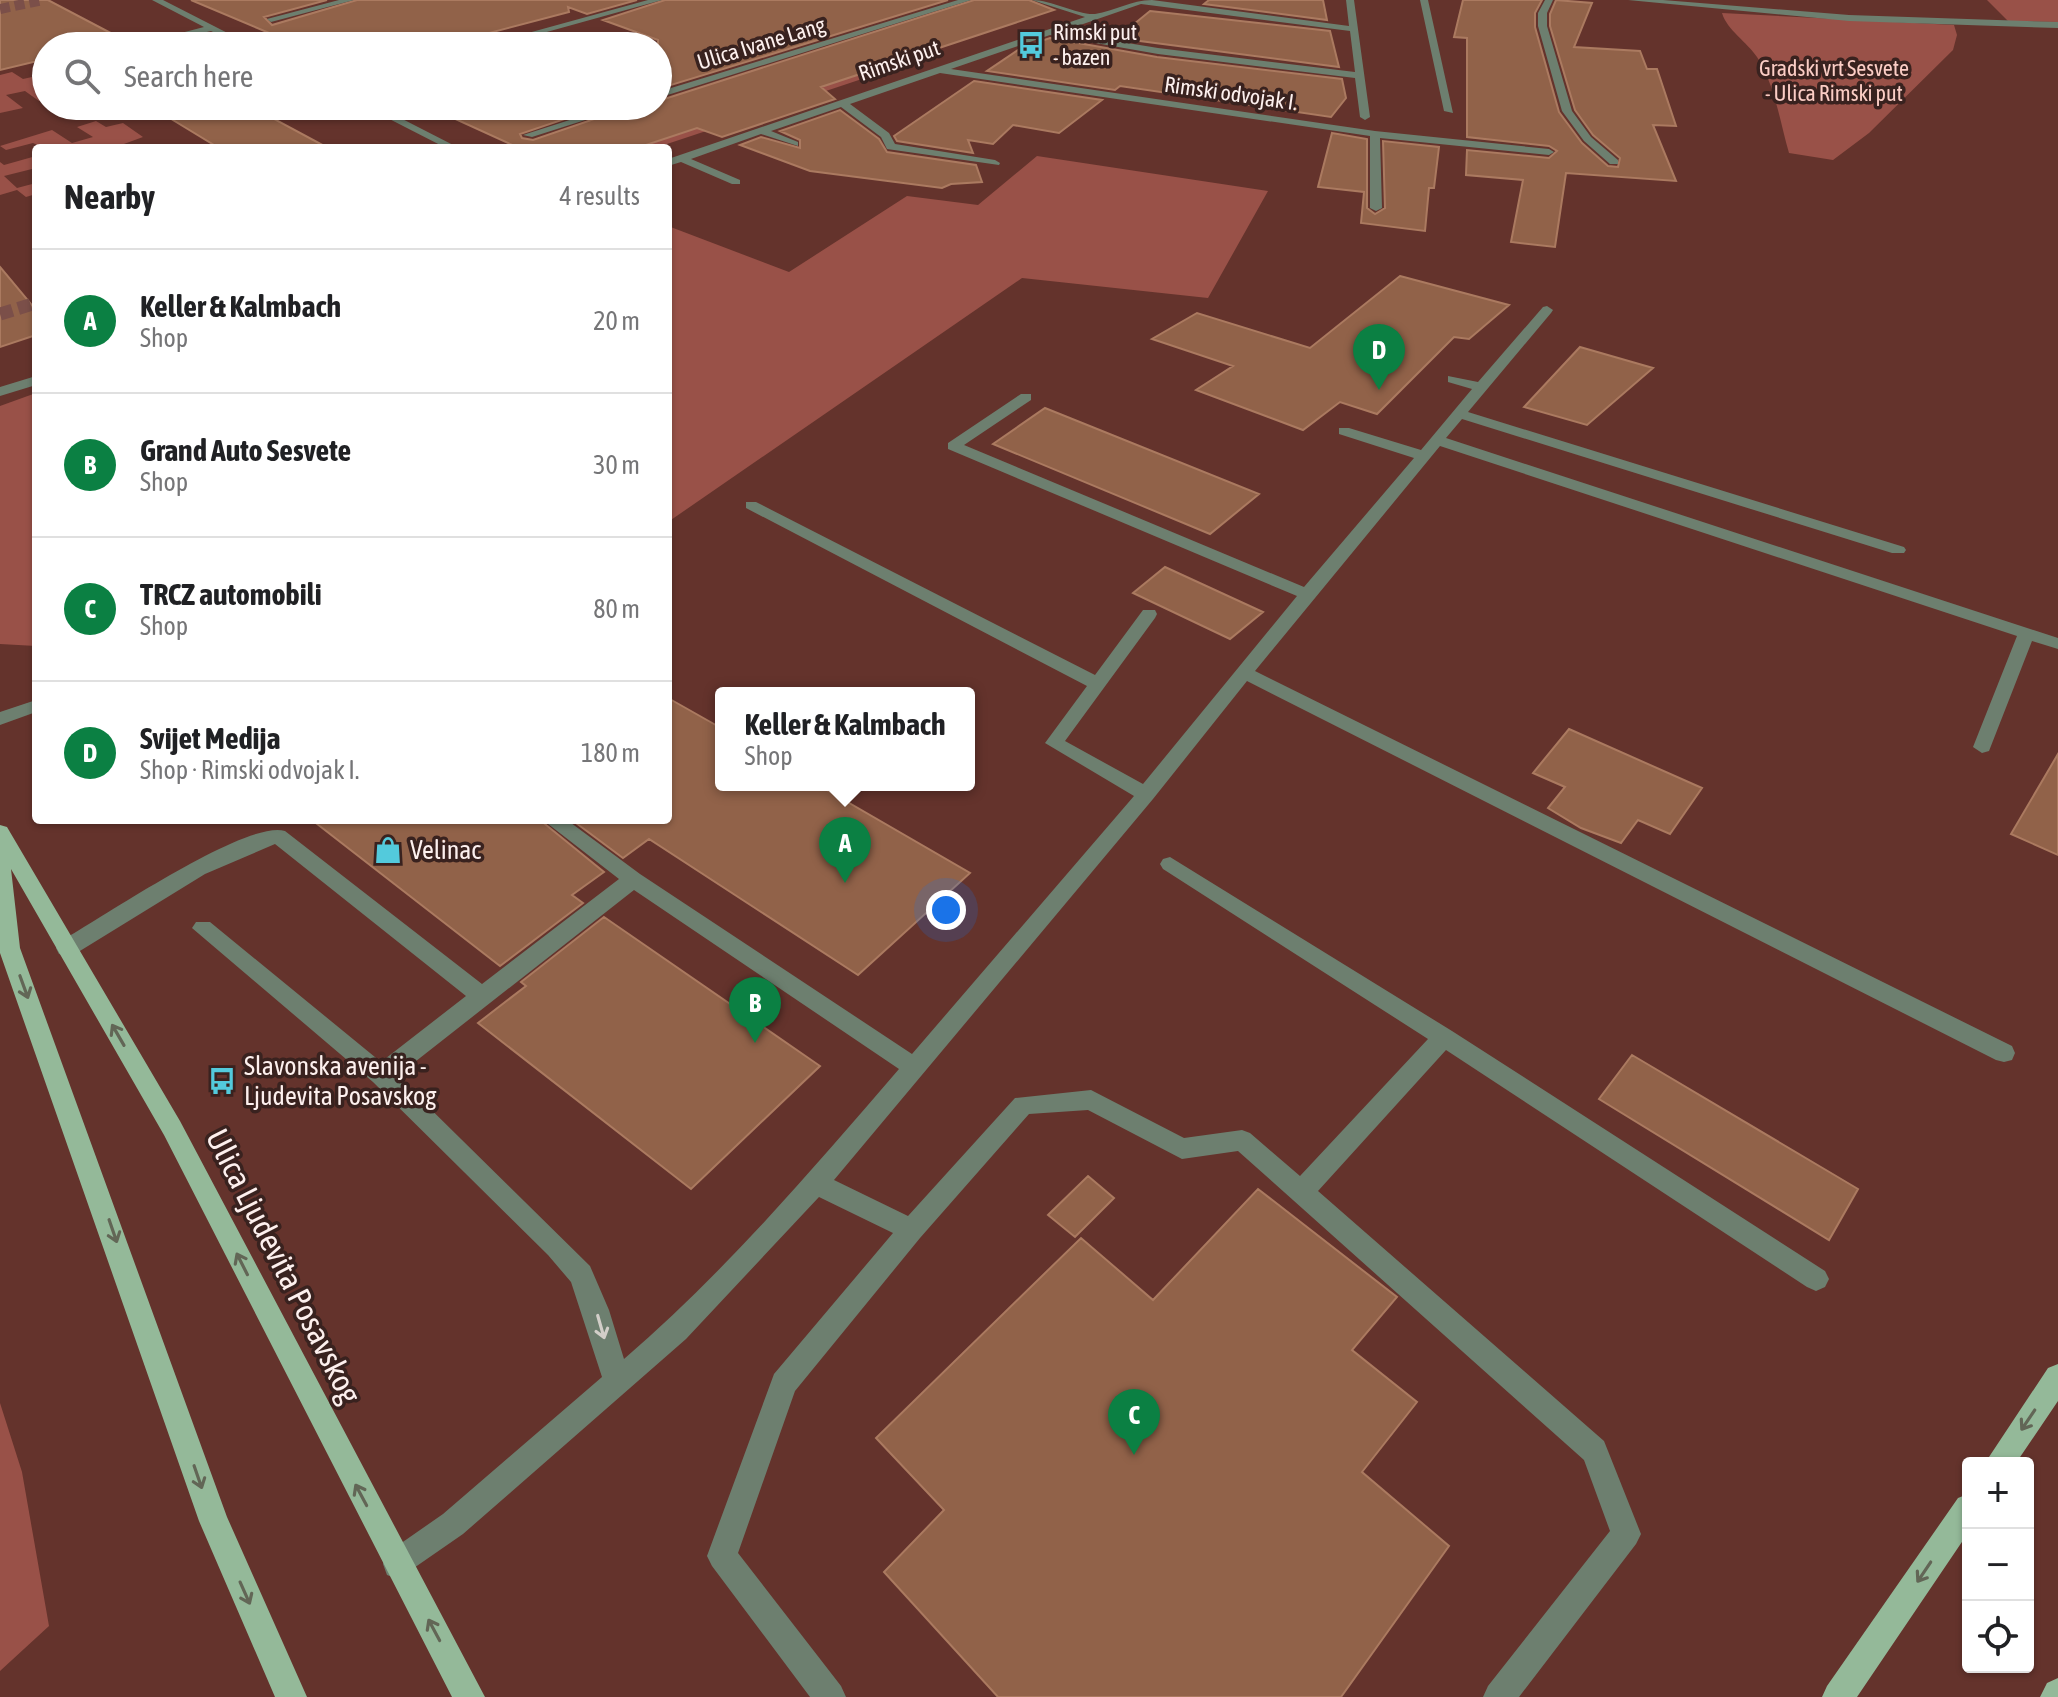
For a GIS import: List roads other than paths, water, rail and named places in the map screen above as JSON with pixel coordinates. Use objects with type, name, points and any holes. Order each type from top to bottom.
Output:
[{"type":"main road","name":"Ulica Ljudevita Posavskog","points":[[0,832],[172,1128],[469,1697]]},
{"type":"main road","points":[[0,856],[9,948],[214,1521],[291,1697]]},
{"type":"main road","points":[[2003,1457],[2058,1377]]},
{"type":"main road","points":[[1838,1697],[1962,1517]]},
{"type":"street","points":[[156,0],[220,32]]},
{"type":"street","points":[[271,19],[350,0]]},
{"type":"street","points":[[538,32],[658,0]]},
{"type":"street","name":"Ulica Ivane Lang","points":[[672,91],[967,0]]},
{"type":"street","points":[[1036,0],[1094,17]]},
{"type":"street","points":[[1350,0],[1365,117]]},
{"type":"street","points":[[1424,0],[1449,111]]},
{"type":"street","points":[[1549,0],[1543,8],[1540,29],[1553,55],[1558,91],[1586,142],[1614,162]]},
{"type":"street","points":[[1632,0],[1849,18],[2058,25]]},
{"type":"street","points":[[1142,1],[1352,29]]},
{"type":"street","name":"Rimski put","points":[[672,161],[1142,1]]},
{"type":"street","points":[[195,32],[212,28]]},
{"type":"street","points":[[1048,32],[1158,51],[1361,76]]},
{"type":"street","name":"Rimski odvojak I.","points":[[939,70],[1375,134],[1549,152]]},
{"type":"street","points":[[842,103],[885,135],[891,147],[995,163]]},
{"type":"street","points":[[397,120],[446,144]]},
{"type":"street","points":[[528,135],[578,120]]},
{"type":"street","points":[[762,131],[794,144]]},
{"type":"street","points":[[1375,134],[1376,208]]},
{"type":"street","points":[[681,158],[736,182]]},
{"type":"street","points":[[398,1564],[453,1524],[677,1330],[816,1183],[1146,794],[1307,594],[1547,310]]},
{"type":"street","points":[[1453,379],[1482,388]]},
{"type":"street","points":[[0,392],[32,381]]},
{"type":"street","points":[[1026,397],[953,446],[1307,594]]},
{"type":"street","points":[[1460,414],[1898,550]]},
{"type":"street","points":[[1344,431],[1431,448],[2058,644]]},
{"type":"street","points":[[751,505],[1097,684]]},
{"type":"street","points":[[1146,794],[1054,743],[1149,614]]},
{"type":"street","points":[[1982,747],[2026,634]]},
{"type":"street","points":[[1245,673],[2004,1053]]},
{"type":"street","points":[[0,719],[32,707]]},
{"type":"street","points":[[558,824],[633,879],[915,1068]]},
{"type":"street","points":[[67,948],[221,857],[251,842],[278,836],[480,995]]},
{"type":"street","points":[[1170,864],[1444,1037],[1816,1279]]},
{"type":"street","points":[[381,1075],[633,879]]},
{"type":"street","points":[[203,928],[381,1075],[581,1274],[596,1310],[617,1382]]},
{"type":"street","points":[[1301,1192],[1444,1037]]},
{"type":"street","points":[[830,1697],[722,1556],[784,1383],[911,1230],[1023,1105],[1091,1100],[1182,1149],[1242,1140],[1594,1451],[1626,1534],[1499,1697]]},
{"type":"street","points":[[816,1183],[911,1230]]},
{"type":"tunnel","points":[[0,9],[43,0]]},
{"type":"tunnel","points":[[0,314],[32,304]]},
{"type":"place","name":"Rimski put - bazen","points":[[1031,45]]},
{"type":"place","name":"Svijet Medija","points":[[1379,390]]},
{"type":"place","name":"Velinac","points":[[388,850]]},
{"type":"place","name":"Keller & Kalmbach","points":[[845,883]]},
{"type":"place","name":"Grand Auto Sesvete","points":[[755,1043]]},
{"type":"place","name":"Slavonska avenija - Ljudevita Posavskog","points":[[222,1081]]},
{"type":"place","name":"TRCZ automobili","points":[[1134,1455]]},
{"type":"park label","name":"Gradski vrt Sesvete - Ulica Rimski put","points":[[1834,80]]}]
